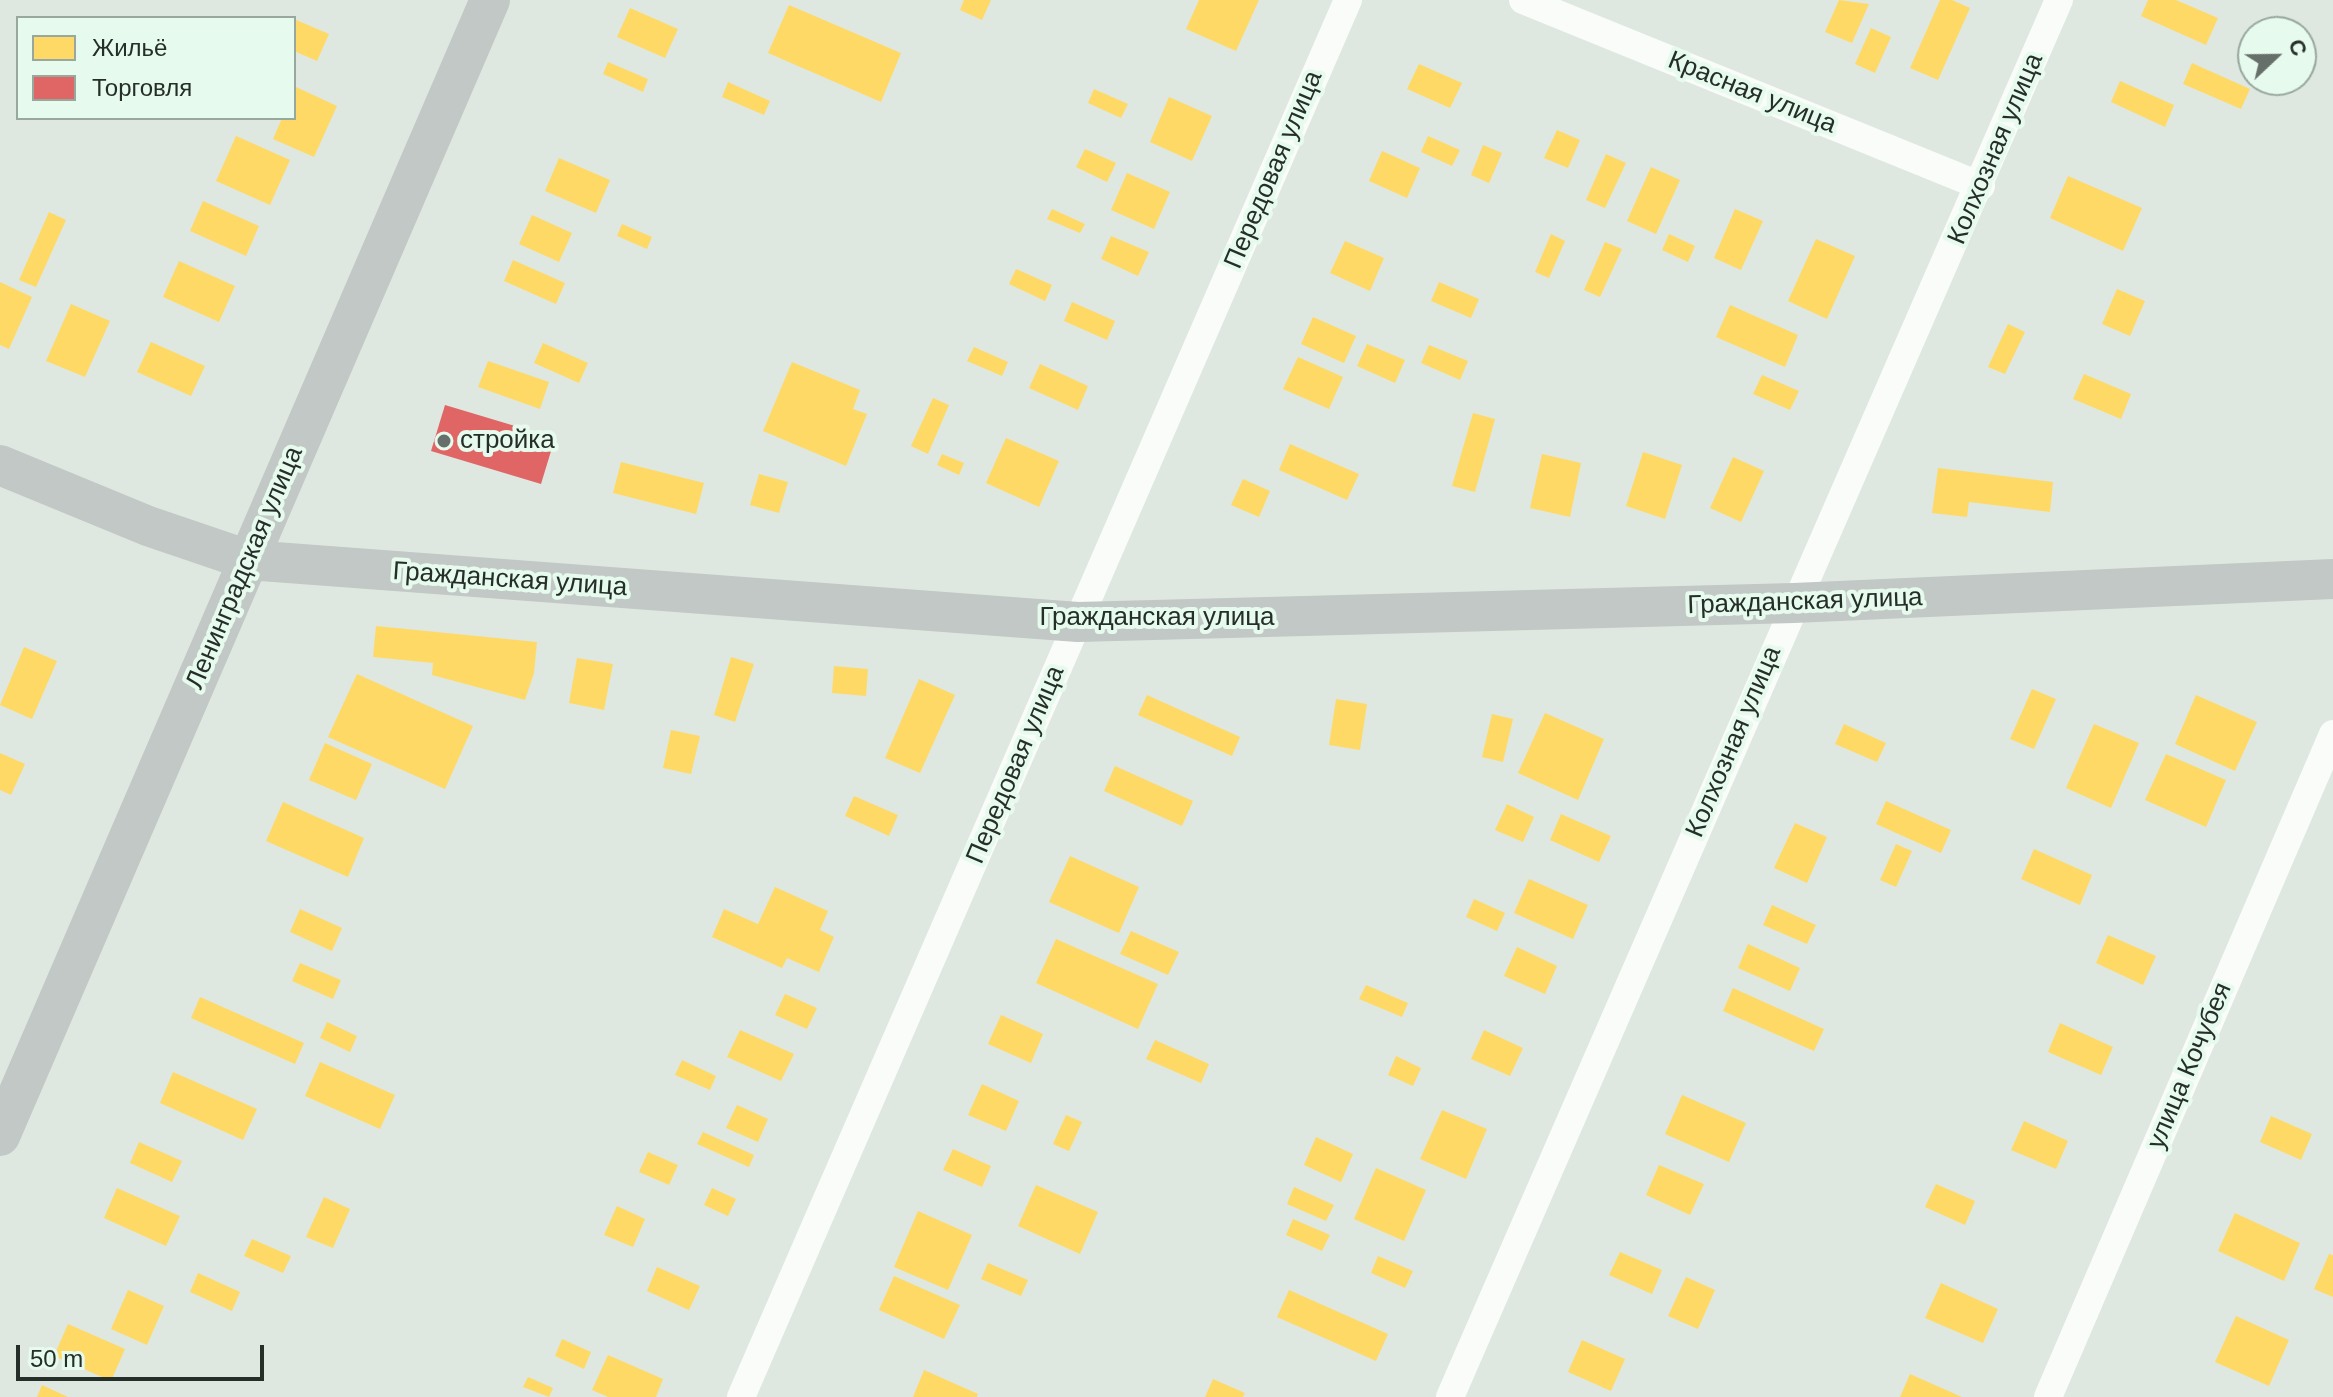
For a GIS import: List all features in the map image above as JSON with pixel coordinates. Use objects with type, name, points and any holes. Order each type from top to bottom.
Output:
[{"type":"main road","name":"Ленинградская улица","points":[[0,1136],[490,0]]},
{"type":"main road","name":"Гражданская улица","points":[[0,465],[148,526],[248,560],[1078,622],[1794,603],[2333,579]]},
{"type":"street","name":"Передовая улица","points":[[741,1397],[1348,0]]},
{"type":"street","name":"Красная улица","points":[[1523,0],[1981,186]]},
{"type":"street","name":"Колхозная улица","points":[[1450,1397],[1794,603],[1981,186],[2059,0]]},
{"type":"street","name":"улица Кочубея","points":[[2048,1397],[2333,734]]},
{"type":"building: Жильё","points":[[964,0],[991,0],[982,20],[960,10]]},
{"type":"building: Жильё","points":[[1199,0],[1259,0],[1236,51],[1186,29]]},
{"type":"building: Жильё","points":[[1839,0],[1869,4],[1852,43],[1825,32]]},
{"type":"building: Жильё","points":[[1940,0],[1952,0],[1970,8],[1938,80],[1910,68]]},
{"type":"building: Жильё","points":[[2148,0],[2176,0],[2218,18],[2206,45],[2141,16]]},
{"type":"building: Жильё","points":[[789,5],[901,53],[881,102],[768,53]]},
{"type":"building: Жильё","points":[[630,8],[678,29],[665,58],[617,37]]},
{"type":"building: Жильё","points":[[296,20],[329,34],[317,61],[296,52]]},
{"type":"building: Жильё","points":[[1871,28],[1891,37],[1875,73],[1855,64]]},
{"type":"building: Жильё","points":[[608,62],[648,79],[643,92],[603,74]]},
{"type":"building: Жильё","points":[[2192,63],[2237,83],[2237,96],[2247,96],[2241,109],[2183,84]]},
{"type":"building: Жильё","points":[[1419,64],[1462,83],[1450,108],[1407,89]]},
{"type":"building: Жильё","points":[[2120,81],[2174,105],[2165,127],[2111,102]]},
{"type":"building: Жильё","points":[[728,82],[770,101],[764,115],[722,97]]},
{"type":"building: Жильё","points":[[296,87],[337,106],[314,157],[273,139],[281,120],[296,120]]},
{"type":"building: Жильё","points":[[1094,89],[1128,104],[1121,118],[1088,103]]},
{"type":"building: Жильё","points":[[1169,97],[1212,116],[1192,161],[1150,142]]},
{"type":"building: Жильё","points":[[1557,130],[1580,140],[1568,168],[1544,158]]},
{"type":"building: Жильё","points":[[236,136],[290,160],[270,205],[216,181]]},
{"type":"building: Жильё","points":[[1428,136],[1460,150],[1452,166],[1421,152]]},
{"type":"building: Жильё","points":[[1483,145],[1502,153],[1489,183],[1471,175]]},
{"type":"building: Жильё","points":[[1085,149],[1116,163],[1107,182],[1076,167]]},
{"type":"building: Жильё","points":[[1382,151],[1420,168],[1407,198],[1369,181]]},
{"type":"building: Жильё","points":[[1606,154],[1626,163],[1605,208],[1586,200]]},
{"type":"building: Жильё","points":[[559,158],[610,180],[596,213],[545,191]]},
{"type":"building: Жильё","points":[[1651,167],[1680,180],[1656,234],[1627,221]]},
{"type":"building: Жильё","points":[[1127,173],[1170,192],[1154,229],[1111,210]]},
{"type":"building: Жильё","points":[[2068,176],[2142,208],[2123,251],[2050,218]]},
{"type":"building: Жильё","points":[[203,201],[259,226],[246,256],[190,231]]},
{"type":"building: Жильё","points":[[1052,209],[1085,224],[1080,233],[1047,219]]},
{"type":"building: Жильё","points":[[1735,209],[1763,221],[1741,270],[1714,258]]},
{"type":"building: Жильё","points":[[49,212],[66,220],[36,287],[19,280]]},
{"type":"building: Жильё","points":[[532,215],[572,233],[559,262],[519,244]]},
{"type":"building: Жильё","points":[[622,224],[652,237],[647,249],[617,236]]},
{"type":"building: Жильё","points":[[1551,234],[1565,241],[1549,278],[1535,272]]},
{"type":"building: Жильё","points":[[1669,234],[1695,246],[1688,262],[1662,250]]},
{"type":"building: Жильё","points":[[1111,236],[1149,252],[1138,276],[1101,259]]},
{"type":"building: Жильё","points":[[1816,239],[1855,256],[1827,319],[1788,301]]},
{"type":"building: Жильё","points":[[1345,241],[1384,258],[1370,291],[1330,273]]},
{"type":"building: Жильё","points":[[1605,242],[1622,249],[1600,297],[1584,290]]},
{"type":"building: Жильё","points":[[513,260],[565,283],[556,304],[504,281]]},
{"type":"building: Жильё","points":[[179,261],[235,286],[219,322],[163,297]]},
{"type":"building: Жильё","points":[[1016,269],[1052,285],[1045,301],[1009,284]]},
{"type":"building: Жильё","points":[[0,282],[32,297],[9,349],[0,345]]},
{"type":"building: Жильё","points":[[1439,282],[1479,299],[1471,318],[1431,301]]},
{"type":"building: Жильё","points":[[2117,289],[2145,301],[2130,336],[2102,324]]},
{"type":"building: Жильё","points":[[1072,302],[1115,321],[1107,340],[1064,321]]},
{"type":"building: Жильё","points":[[71,304],[110,321],[85,377],[46,361]]},
{"type":"building: Жильё","points":[[1730,305],[1798,335],[1785,367],[1716,337]]},
{"type":"building: Жильё","points":[[1313,317],[1356,336],[1344,363],[1301,344]]},
{"type":"building: Жильё","points":[[2008,324],[2025,332],[2005,374],[1988,367]]},
{"type":"building: Жильё","points":[[151,342],[205,366],[191,396],[137,372]]},
{"type":"building: Жильё","points":[[543,343],[588,363],[579,383],[534,363]]},
{"type":"building: Жильё","points":[[1367,344],[1405,360],[1395,383],[1357,366]]},
{"type":"building: Жильё","points":[[1429,345],[1468,361],[1460,380],[1421,363]]},
{"type":"building: Жильё","points":[[974,347],[1008,362],[1002,376],[967,361]]},
{"type":"building: Жильё","points":[[1298,357],[1343,377],[1329,409],[1283,389]]},
{"type":"building: Жильё","points":[[488,361],[549,382],[540,409],[478,387]]},
{"type":"building: Жильё","points":[[792,362],[860,390],[853,409],[867,414],[846,466],[763,431]]},
{"type":"building: Жильё","points":[[1040,364],[1088,386],[1078,410],[1029,388]]},
{"type":"building: Жильё","points":[[2084,374],[2131,394],[2121,419],[2073,399]]},
{"type":"building: Жильё","points":[[1762,375],[1799,391],[1790,410],[1753,394]]},
{"type":"building: Жильё","points":[[933,398],[949,405],[928,454],[911,446]]},
{"type":"building: Жильё","points":[[1473,413],[1495,419],[1475,492],[1452,486]]},
{"type":"building: Жильё","points":[[1006,438],[1059,461],[1039,507],[986,483]]},
{"type":"building: Жильё","points":[[1290,444],[1359,474],[1347,500],[1279,470]]},
{"type":"building: Жильё","points":[[1643,452],[1682,465],[1665,519],[1626,506]]},
{"type":"building: Жильё","points":[[942,454],[964,463],[959,475],[937,465]]},
{"type":"building: Жильё","points":[[1542,454],[1581,463],[1570,517],[1530,508]]},
{"type":"building: Жильё","points":[[1733,457],[1764,471],[1741,522],[1710,508]]},
{"type":"building: Жильё","points":[[621,462],[704,483],[696,514],[613,493]]},
{"type":"building: Жильё","points":[[1938,468],[2053,482],[2050,512],[1969,502],[1967,517],[1932,513]]},
{"type":"building: Жильё","points":[[759,474],[788,482],[779,513],[750,505]]},
{"type":"building: Жильё","points":[[1243,479],[1270,491],[1259,517],[1231,505]]},
{"type":"building: Жильё","points":[[376,626],[537,642],[534,673],[525,700],[432,675],[433,663],[373,657]]},
{"type":"building: Жильё","points":[[24,647],[57,661],[32,719],[0,705]]},
{"type":"building: Жильё","points":[[731,657],[754,664],[735,722],[714,715]]},
{"type":"building: Жильё","points":[[577,658],[613,664],[604,710],[569,703]]},
{"type":"building: Жильё","points":[[834,666],[868,669],[866,696],[832,693]]},
{"type":"building: Жильё","points":[[357,674],[473,726],[445,789],[328,737]]},
{"type":"building: Жильё","points":[[919,679],[955,695],[920,773],[885,758]]},
{"type":"building: Жильё","points":[[2032,689],[2056,699],[2034,749],[2010,739]]},
{"type":"building: Жильё","points":[[1147,695],[1240,737],[1232,756],[1138,715]]},
{"type":"building: Жильё","points":[[2196,695],[2257,722],[2235,771],[2175,744]]},
{"type":"building: Жильё","points":[[1336,699],[1367,704],[1360,750],[1329,745]]},
{"type":"building: Жильё","points":[[1545,713],[1604,739],[1578,800],[1518,773]]},
{"type":"building: Жильё","points":[[1492,714],[1513,719],[1503,762],[1482,757]]},
{"type":"building: Жильё","points":[[1844,724],[1886,743],[1877,762],[1835,744]]},
{"type":"building: Жильё","points":[[2094,724],[2139,743],[2111,808],[2066,788]]},
{"type":"building: Жильё","points":[[671,730],[700,736],[691,774],[663,768]]},
{"type":"building: Жильё","points":[[325,743],[372,764],[356,800],[309,780]]},
{"type":"building: Жильё","points":[[0,753],[25,764],[11,795],[0,790]]},
{"type":"building: Жильё","points":[[2166,754],[2226,780],[2206,827],[2145,800]]},
{"type":"building: Жильё","points":[[1115,766],[1193,801],[1182,826],[1104,791]]},
{"type":"building: Жильё","points":[[854,796],[898,815],[889,836],[845,816]]},
{"type":"building: Жильё","points":[[1886,801],[1951,830],[1941,853],[1876,824]]},
{"type":"building: Жильё","points":[[283,802],[364,838],[348,877],[266,841]]},
{"type":"building: Жильё","points":[[1507,804],[1534,817],[1523,842],[1495,830]]},
{"type":"building: Жильё","points":[[1561,814],[1611,836],[1599,862],[1550,840]]},
{"type":"building: Жильё","points":[[1795,823],[1827,837],[1807,883],[1774,868]]},
{"type":"building: Жильё","points":[[1896,844],[1912,851],[1896,887],[1880,880]]},
{"type":"building: Жильё","points":[[2034,849],[2092,875],[2080,905],[2021,879]]},
{"type":"building: Жильё","points":[[1070,856],[1139,887],[1119,933],[1049,902]]},
{"type":"building: Жильё","points":[[1529,879],[1588,905],[1573,939],[1514,913]]},
{"type":"building: Жильё","points":[[775,887],[828,911],[820,930],[834,937],[819,972],[787,958],[782,968],[712,937],[724,909],[758,924]]},
{"type":"building: Жильё","points":[[1474,899],[1505,913],[1497,931],[1466,917]]},
{"type":"building: Жильё","points":[[1772,905],[1816,925],[1807,944],[1763,925]]},
{"type":"building: Жильё","points":[[300,909],[342,928],[332,951],[290,932]]},
{"type":"building: Жильё","points":[[1131,931],[1179,952],[1168,975],[1120,954]]},
{"type":"building: Жильё","points":[[2108,935],[2156,956],[2143,985],[2096,963]]},
{"type":"building: Жильё","points":[[1056,939],[1158,984],[1138,1029],[1036,983]]},
{"type":"building: Жильё","points":[[1748,944],[1800,968],[1790,991],[1738,968]]},
{"type":"building: Жильё","points":[[1517,947],[1557,966],[1545,994],[1504,976]]},
{"type":"building: Жильё","points":[[300,963],[341,980],[333,999],[292,981]]},
{"type":"building: Жильё","points":[[1366,985],[1408,1003],[1402,1017],[1359,999]]},
{"type":"building: Жильё","points":[[1733,988],[1824,1029],[1814,1051],[1723,1011]]},
{"type":"building: Жильё","points":[[785,994],[817,1008],[807,1029],[775,1015]]},
{"type":"building: Жильё","points":[[200,997],[304,1043],[295,1064],[191,1018]]},
{"type":"building: Жильё","points":[[1001,1015],[1043,1034],[1031,1063],[988,1044]]},
{"type":"building: Жильё","points":[[327,1022],[357,1036],[350,1052],[320,1038]]},
{"type":"building: Жильё","points":[[2060,1023],[2113,1047],[2101,1075],[2048,1052]]},
{"type":"building: Жильё","points":[[740,1030],[794,1054],[781,1081],[727,1057]]},
{"type":"building: Жильё","points":[[1484,1030],[1523,1048],[1510,1076],[1471,1059]]},
{"type":"building: Жильё","points":[[1155,1040],[1209,1064],[1201,1083],[1146,1059]]},
{"type":"building: Жильё","points":[[1396,1056],[1421,1068],[1413,1086],[1388,1075]]},
{"type":"building: Жильё","points":[[682,1060],[716,1076],[710,1090],[675,1075]]},
{"type":"building: Жильё","points":[[320,1062],[395,1095],[380,1129],[305,1096]]},
{"type":"building: Жильё","points":[[173,1072],[257,1109],[243,1140],[160,1103]]},
{"type":"building: Жильё","points":[[982,1084],[1019,1101],[1006,1131],[968,1115]]},
{"type":"building: Жильё","points":[[1682,1095],[1746,1123],[1729,1162],[1665,1134]]},
{"type":"building: Жильё","points":[[737,1105],[768,1119],[758,1142],[726,1128]]},
{"type":"building: Жильё","points":[[1442,1110],[1487,1129],[1466,1179],[1420,1159]]},
{"type":"building: Жильё","points":[[1066,1115],[1082,1122],[1069,1151],[1053,1144]]},
{"type":"building: Жильё","points":[[2271,1116],[2312,1134],[2301,1160],[2260,1142]]},
{"type":"building: Жильё","points":[[2024,1121],[2068,1141],[2056,1169],[2011,1150]]},
{"type":"building: Жильё","points":[[703,1132],[754,1155],[749,1167],[697,1144]]},
{"type":"building: Жильё","points":[[1316,1137],[1353,1154],[1341,1182],[1304,1165]]},
{"type":"building: Жильё","points":[[139,1142],[182,1161],[172,1182],[130,1163]]},
{"type":"building: Жильё","points":[[953,1149],[991,1166],[982,1187],[943,1170]]},
{"type":"building: Жильё","points":[[648,1152],[678,1165],[669,1185],[639,1172]]},
{"type":"building: Жильё","points":[[1659,1165],[1704,1184],[1690,1215],[1646,1195]]},
{"type":"building: Жильё","points":[[1376,1168],[1426,1190],[1404,1241],[1354,1219]]},
{"type":"building: Жильё","points":[[1936,1184],[1975,1201],[1965,1225],[1925,1207]]},
{"type":"building: Жильё","points":[[1036,1185],[1098,1212],[1080,1254],[1018,1226]]},
{"type":"building: Жильё","points":[[1294,1187],[1334,1205],[1326,1221],[1287,1204]]},
{"type":"building: Жильё","points":[[117,1188],[180,1216],[166,1246],[104,1218]]},
{"type":"building: Жильё","points":[[712,1188],[736,1199],[728,1216],[704,1205]]},
{"type":"building: Жильё","points":[[324,1197],[350,1209],[333,1248],[306,1237]]},
{"type":"building: Жильё","points":[[617,1206],[645,1219],[633,1247],[604,1235]]},
{"type":"building: Жильё","points":[[918,1211],[972,1235],[948,1290],[894,1267]]},
{"type":"building: Жильё","points":[[2235,1213],[2300,1243],[2284,1281],[2218,1251]]},
{"type":"building: Жильё","points":[[1293,1219],[1330,1235],[1322,1251],[1286,1235]]},
{"type":"building: Жильё","points":[[252,1239],[291,1256],[283,1273],[244,1256]]},
{"type":"building: Жильё","points":[[1620,1252],[1662,1270],[1652,1294],[1609,1275]]},
{"type":"building: Жильё","points":[[2329,1254],[2333,1255],[2333,1297],[2314,1289]]},
{"type":"building: Жильё","points":[[1378,1256],[1413,1271],[1405,1288],[1371,1273]]},
{"type":"building: Жильё","points":[[988,1263],[1028,1280],[1021,1296],[981,1279]]},
{"type":"building: Жильё","points":[[657,1267],[700,1286],[689,1310],[647,1291]]},
{"type":"building: Жильё","points":[[198,1273],[240,1292],[232,1311],[190,1292]]},
{"type":"building: Жильё","points":[[894,1276],[960,1305],[944,1339],[879,1310]]},
{"type":"building: Жильё","points":[[1686,1277],[1715,1290],[1698,1329],[1668,1316]]},
{"type":"building: Жильё","points":[[1941,1283],[1998,1309],[1983,1343],[1925,1318]]},
{"type":"building: Жильё","points":[[128,1290],[164,1306],[147,1345],[111,1329]]},
{"type":"building: Жильё","points":[[1289,1290],[1388,1334],[1376,1361],[1277,1317]]},
{"type":"building: Жильё","points":[[2236,1316],[2289,1340],[2269,1386],[2215,1362]]},
{"type":"building: Жильё","points":[[68,1324],[125,1349],[111,1381],[54,1356]]},
{"type":"building: Жильё","points":[[562,1339],[591,1352],[584,1369],[555,1356]]},
{"type":"building: Жильё","points":[[1582,1340],[1625,1359],[1611,1391],[1568,1372]]},
{"type":"building: Жильё","points":[[608,1355],[663,1379],[656,1397],[608,1397],[592,1390]]},
{"type":"building: Жильё","points":[[924,1370],[978,1394],[977,1397],[913,1397]]},
{"type":"building: Жильё","points":[[1910,1374],[1962,1397],[1900,1397]]},
{"type":"building: Жильё","points":[[528,1377],[553,1388],[549,1397],[523,1387]]},
{"type":"building: Жильё","points":[[1213,1379],[1245,1393],[1243,1397],[1205,1397]]},
{"type":"building: Жильё","points":[[42,1385],[68,1397],[37,1397]]},
{"type":"building: Торговля","points":[[445,405],[555,438],[541,484],[431,451]]},
{"type":"place","name":"стройка","points":[[444,441]]}]
